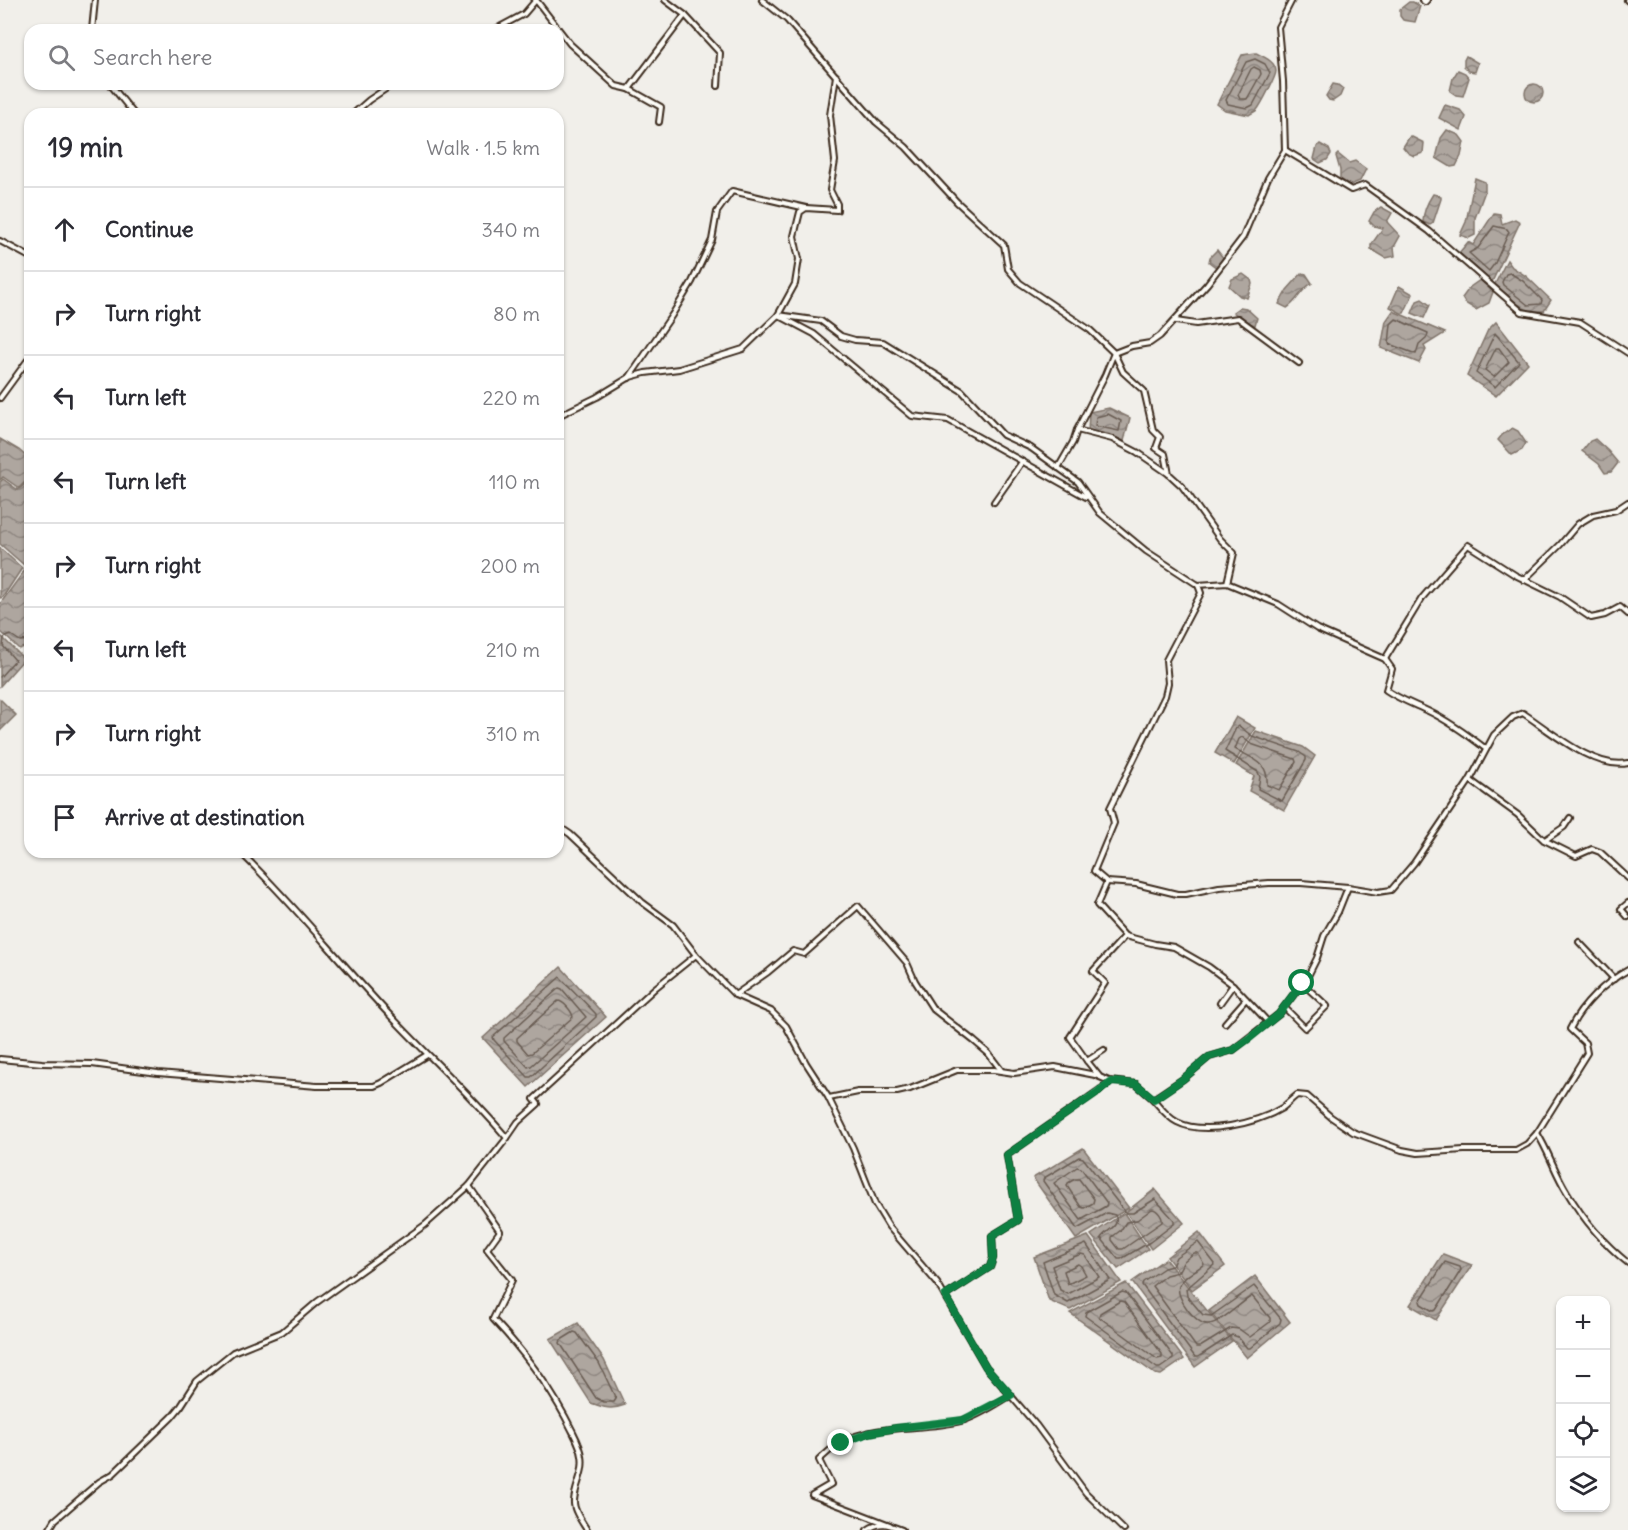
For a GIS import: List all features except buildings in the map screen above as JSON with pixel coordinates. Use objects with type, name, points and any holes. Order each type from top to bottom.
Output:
[{"type":"street","points":[[93,24],[95,0]]},
{"type":"street","points":[[505,24],[524,14],[536,0],[555,24]]},
{"type":"street","points":[[665,0],[685,15],[720,53],[718,86]]},
{"type":"street","points":[[762,0],[787,20],[876,122],[906,147],[957,202],[1004,245],[1008,269],[1020,283],[1090,330],[1114,354],[1123,372],[1144,391],[1153,430],[1160,437],[1156,448],[1164,454],[1169,474]]},
{"type":"street","points":[[1058,468],[1073,442],[1114,354],[1132,346],[1150,343],[1175,321],[1243,237],[1268,178],[1285,150],[1283,81],[1278,27],[1292,0]]},
{"type":"street","points":[[1422,0],[1425,2],[1427,0]]},
{"type":"street","points":[[629,88],[685,15]]},
{"type":"street","points":[[564,36],[616,86],[629,88],[662,107],[659,122]]},
{"type":"street","points":[[628,378],[692,282],[712,240],[717,212],[732,191],[806,208],[837,210],[837,204],[830,190],[835,161],[830,115],[836,76]]},
{"type":"street","points":[[115,90],[129,108]]},
{"type":"street","points":[[360,108],[384,90]]},
{"type":"street","points":[[1285,150],[1351,190],[1365,185],[1429,231],[1522,312],[1580,322],[1628,353]]},
{"type":"street","points":[[564,413],[587,403],[628,378],[645,373],[679,369],[743,349],[778,315],[795,284],[799,259],[794,236],[800,213],[806,208]]},
{"type":"street","points":[[0,241],[24,254]]},
{"type":"street","points":[[778,315],[814,334],[912,416],[948,420],[1086,497]]},
{"type":"street","points":[[778,315],[821,321],[841,336],[855,340],[883,342],[962,391],[1003,435],[1031,448],[1078,482],[1100,513],[1146,551],[1198,585],[1201,593],[1166,660],[1168,683],[1165,696],[1110,808],[1114,823],[1094,871],[1107,882],[1136,884],[1186,894],[1219,887],[1269,883],[1301,883],[1378,892],[1391,890],[1414,863],[1470,780],[1494,735],[1513,717],[1523,713],[1605,763],[1618,765],[1628,763]]},
{"type":"street","points":[[1175,321],[1196,324],[1238,318],[1299,363]]},
{"type":"street","points":[[0,398],[24,365]]},
{"type":"street","points":[[1077,430],[1112,439],[1137,452],[1182,486],[1220,539],[1234,553],[1227,583]]},
{"type":"street","points":[[994,502],[1022,462]]},
{"type":"street","points":[[1524,580],[1578,524],[1593,515],[1616,510],[1628,501]]},
{"type":"street","points":[[1385,659],[1422,598],[1468,545],[1524,580],[1560,597],[1591,618],[1605,615],[1620,607],[1628,614]]},
{"type":"street","points":[[1198,585],[1227,583],[1278,604],[1317,629],[1385,659],[1392,669],[1386,690],[1402,701],[1446,721],[1486,749]]},
{"type":"street","points":[[1470,780],[1518,815],[1544,840],[1576,856],[1592,849],[1600,852],[1628,878]]},
{"type":"street","points":[[1544,840],[1564,827],[1570,818]]},
{"type":"street","points":[[564,830],[642,902],[673,925],[696,955],[735,994],[771,1011],[786,1026],[829,1098],[854,1148],[874,1204],[889,1227],[937,1283],[986,1367],[1011,1395],[1086,1493],[1124,1530]]},
{"type":"street","points":[[246,858],[274,885],[427,1055],[478,1104],[507,1138]]},
{"type":"street","points":[[1107,882],[1096,904],[1125,936],[1174,947],[1209,967],[1233,985],[1268,1022]]},
{"type":"street","points":[[1154,1099],[1209,1057],[1233,1050],[1284,1007],[1317,958],[1324,936],[1338,912],[1348,887]]},
{"type":"street","points":[[1628,903],[1621,909],[1628,918]]},
{"type":"street","points":[[735,994],[768,972],[792,951],[804,954],[858,906],[907,963],[915,981],[933,1009],[988,1053],[1002,1071]]},
{"type":"street","points":[[1099,1077],[1070,1037],[1105,983],[1093,971],[1125,936]]},
{"type":"street","points":[[1579,942],[1614,979]]},
{"type":"street","points":[[49,1530],[55,1520],[99,1482],[113,1474],[172,1416],[197,1381],[233,1352],[282,1332],[316,1302],[425,1225],[469,1186],[518,1122],[538,1104],[534,1099],[661,983],[696,955]]},
{"type":"street","points":[[829,1098],[858,1092],[897,1092],[957,1070],[1014,1073],[1055,1067],[1112,1082],[1136,1084],[1154,1099],[1166,1115],[1178,1123],[1201,1129],[1262,1118],[1297,1095],[1307,1096],[1353,1132],[1402,1150],[1418,1153],[1516,1150],[1527,1144],[1538,1133],[1587,1053],[1585,1043],[1570,1029],[1577,1014],[1614,979],[1628,970]]},
{"type":"street","points":[[1302,983],[1333,1011]]},
{"type":"street","points":[[1220,1003],[1233,985]]},
{"type":"street","points":[[1225,1023],[1246,999]]},
{"type":"street","points":[[1284,1007],[1305,1028],[1327,1006]]},
{"type":"street","points":[[1087,1061],[1104,1050]]},
{"type":"street","points":[[0,1059],[336,1087],[374,1086],[427,1055]]},
{"type":"street","points":[[945,1296],[990,1267],[993,1258],[992,1236],[1018,1220],[1007,1155],[1112,1082]]},
{"type":"street","points":[[1538,1133],[1567,1192],[1579,1210],[1610,1249],[1628,1263]]},
{"type":"street","points":[[469,1186],[500,1231],[487,1249],[512,1280],[493,1319],[523,1351],[563,1412],[579,1444],[582,1469],[574,1501],[575,1508],[587,1530]]},
{"type":"street","points":[[902,1530],[812,1495],[831,1484],[819,1460],[841,1443],[869,1433],[963,1420],[1011,1395]]},
{"type":"street","points":[[867,1530],[877,1524],[890,1525]]},
{"type":"street","points":[[1114,1530],[1119,1526]]},
{"type":"water","points":[[1409,2],[1420,6],[1415,22],[1403,20],[1400,16],[1400,9]]},
{"type":"water","points":[[1256,53],[1271,62],[1276,71],[1265,97],[1257,110],[1249,115],[1225,110],[1217,104],[1242,55]]},
{"type":"water","points":[[1466,56],[1478,63],[1475,72],[1469,71],[1464,66]]},
{"type":"water","points":[[1458,70],[1469,78],[1463,96],[1450,91],[1453,78]]},
{"type":"water","points":[[1333,84],[1343,89],[1340,96],[1333,101],[1326,96]]},
{"type":"water","points":[[1530,84],[1538,84],[1543,89],[1541,100],[1530,102],[1525,97],[1525,89]]},
{"type":"water","points":[[1445,105],[1460,110],[1466,117],[1461,130],[1439,118]]},
{"type":"water","points":[[1447,130],[1459,135],[1464,142],[1456,166],[1451,167],[1436,158],[1441,138]]},
{"type":"water","points":[[1410,136],[1424,143],[1423,153],[1414,156],[1403,147]]},
{"type":"water","points":[[1320,144],[1329,149],[1331,154],[1327,160],[1320,163],[1314,159]]},
{"type":"water","points":[[1338,154],[1349,163],[1355,161],[1366,169],[1360,181],[1350,185],[1340,179],[1336,156]]},
{"type":"water","points":[[1475,178],[1485,182],[1485,191],[1475,218],[1475,235],[1469,238],[1460,235],[1466,222]]},
{"type":"water","points":[[1433,194],[1441,196],[1441,199],[1433,223],[1430,225],[1423,222],[1423,218]]},
{"type":"water","points":[[1381,207],[1392,213],[1387,222],[1400,236],[1394,247],[1395,256],[1386,258],[1371,249],[1371,245],[1383,228],[1374,226],[1369,221],[1374,212]]},
{"type":"water","points":[[1494,213],[1500,214],[1502,224],[1515,219],[1520,222],[1492,282],[1459,253],[1468,242],[1473,245]]},
{"type":"water","points":[[1217,250],[1224,259],[1217,268],[1209,262],[1210,257]]},
{"type":"water","points":[[1507,260],[1512,267],[1526,276],[1551,300],[1544,311],[1527,311],[1494,286]]},
{"type":"water","points":[[1302,273],[1306,274],[1312,283],[1287,308],[1279,304],[1287,290]]},
{"type":"water","points":[[1243,274],[1251,280],[1252,284],[1247,298],[1240,296],[1229,286],[1232,279]]},
{"type":"water","points":[[1480,280],[1493,292],[1489,303],[1476,310],[1465,303],[1462,298],[1470,287]]},
{"type":"water","points":[[1399,286],[1413,294],[1404,313],[1390,307]]},
{"type":"water","points":[[1422,299],[1430,305],[1424,318],[1412,313],[1417,301]]},
{"type":"water","points":[[1240,307],[1246,308],[1257,318],[1255,325],[1248,323],[1233,312]]},
{"type":"water","points":[[1393,311],[1445,333],[1424,346],[1426,350],[1419,363],[1381,348],[1386,321]]},
{"type":"water","points":[[1496,322],[1528,363],[1496,396],[1467,376],[1488,330]]},
{"type":"water","points":[[1109,408],[1130,418],[1124,441],[1108,434],[1088,433],[1089,412]]},
{"type":"water","points":[[1512,428],[1518,431],[1526,443],[1522,450],[1512,455],[1498,440]]},
{"type":"water","points":[[0,439],[24,455],[24,483],[19,488],[3,477],[0,480]]},
{"type":"water","points":[[1595,439],[1618,463],[1611,472],[1605,473],[1599,464],[1582,451],[1590,441]]},
{"type":"water","points":[[3,479],[18,490],[24,484],[24,565],[0,544],[0,482]]},
{"type":"water","points":[[0,548],[22,568],[3,597],[0,598]]},
{"type":"water","points":[[24,571],[24,647],[19,649],[0,631],[0,604]]},
{"type":"water","points":[[0,635],[24,659],[0,686]]},
{"type":"water","points":[[0,699],[16,715],[0,731]]},
{"type":"water","points":[[1236,717],[1255,728],[1234,764],[1215,753]]},
{"type":"water","points":[[1256,731],[1303,747],[1315,756],[1284,810],[1249,791],[1254,776],[1236,765]]},
{"type":"water","points":[[561,967],[606,1017],[528,1087],[483,1038]]},
{"type":"water","points":[[1083,1148],[1129,1208],[1076,1239],[1033,1178]]},
{"type":"water","points":[[1155,1189],[1184,1223],[1151,1249],[1126,1212]]},
{"type":"water","points":[[1124,1213],[1148,1249],[1118,1269],[1091,1235]]},
{"type":"water","points":[[1199,1232],[1225,1266],[1192,1290],[1167,1257]]},
{"type":"water","points":[[1088,1236],[1121,1282],[1070,1310],[1049,1301],[1034,1257]]},
{"type":"water","points":[[1443,1254],[1472,1265],[1436,1320],[1410,1305]]},
{"type":"water","points":[[1165,1259],[1232,1341],[1195,1367],[1132,1282]]},
{"type":"water","points":[[1255,1276],[1290,1322],[1247,1358],[1209,1311]]},
{"type":"water","points":[[1126,1283],[1184,1359],[1161,1375],[1155,1374],[1070,1313]]},
{"type":"water","points":[[578,1323],[604,1360],[625,1405],[608,1408],[591,1403],[550,1339]]},
{"type":"route","points":[[841,1443],[869,1433],[963,1420],[1011,1395],[986,1367],[945,1296],[990,1267],[993,1258],[992,1236],[1018,1220],[1007,1155],[1112,1082],[1136,1084],[1154,1099],[1209,1057],[1233,1050],[1251,1037],[1279,1014],[1302,983]]}]
